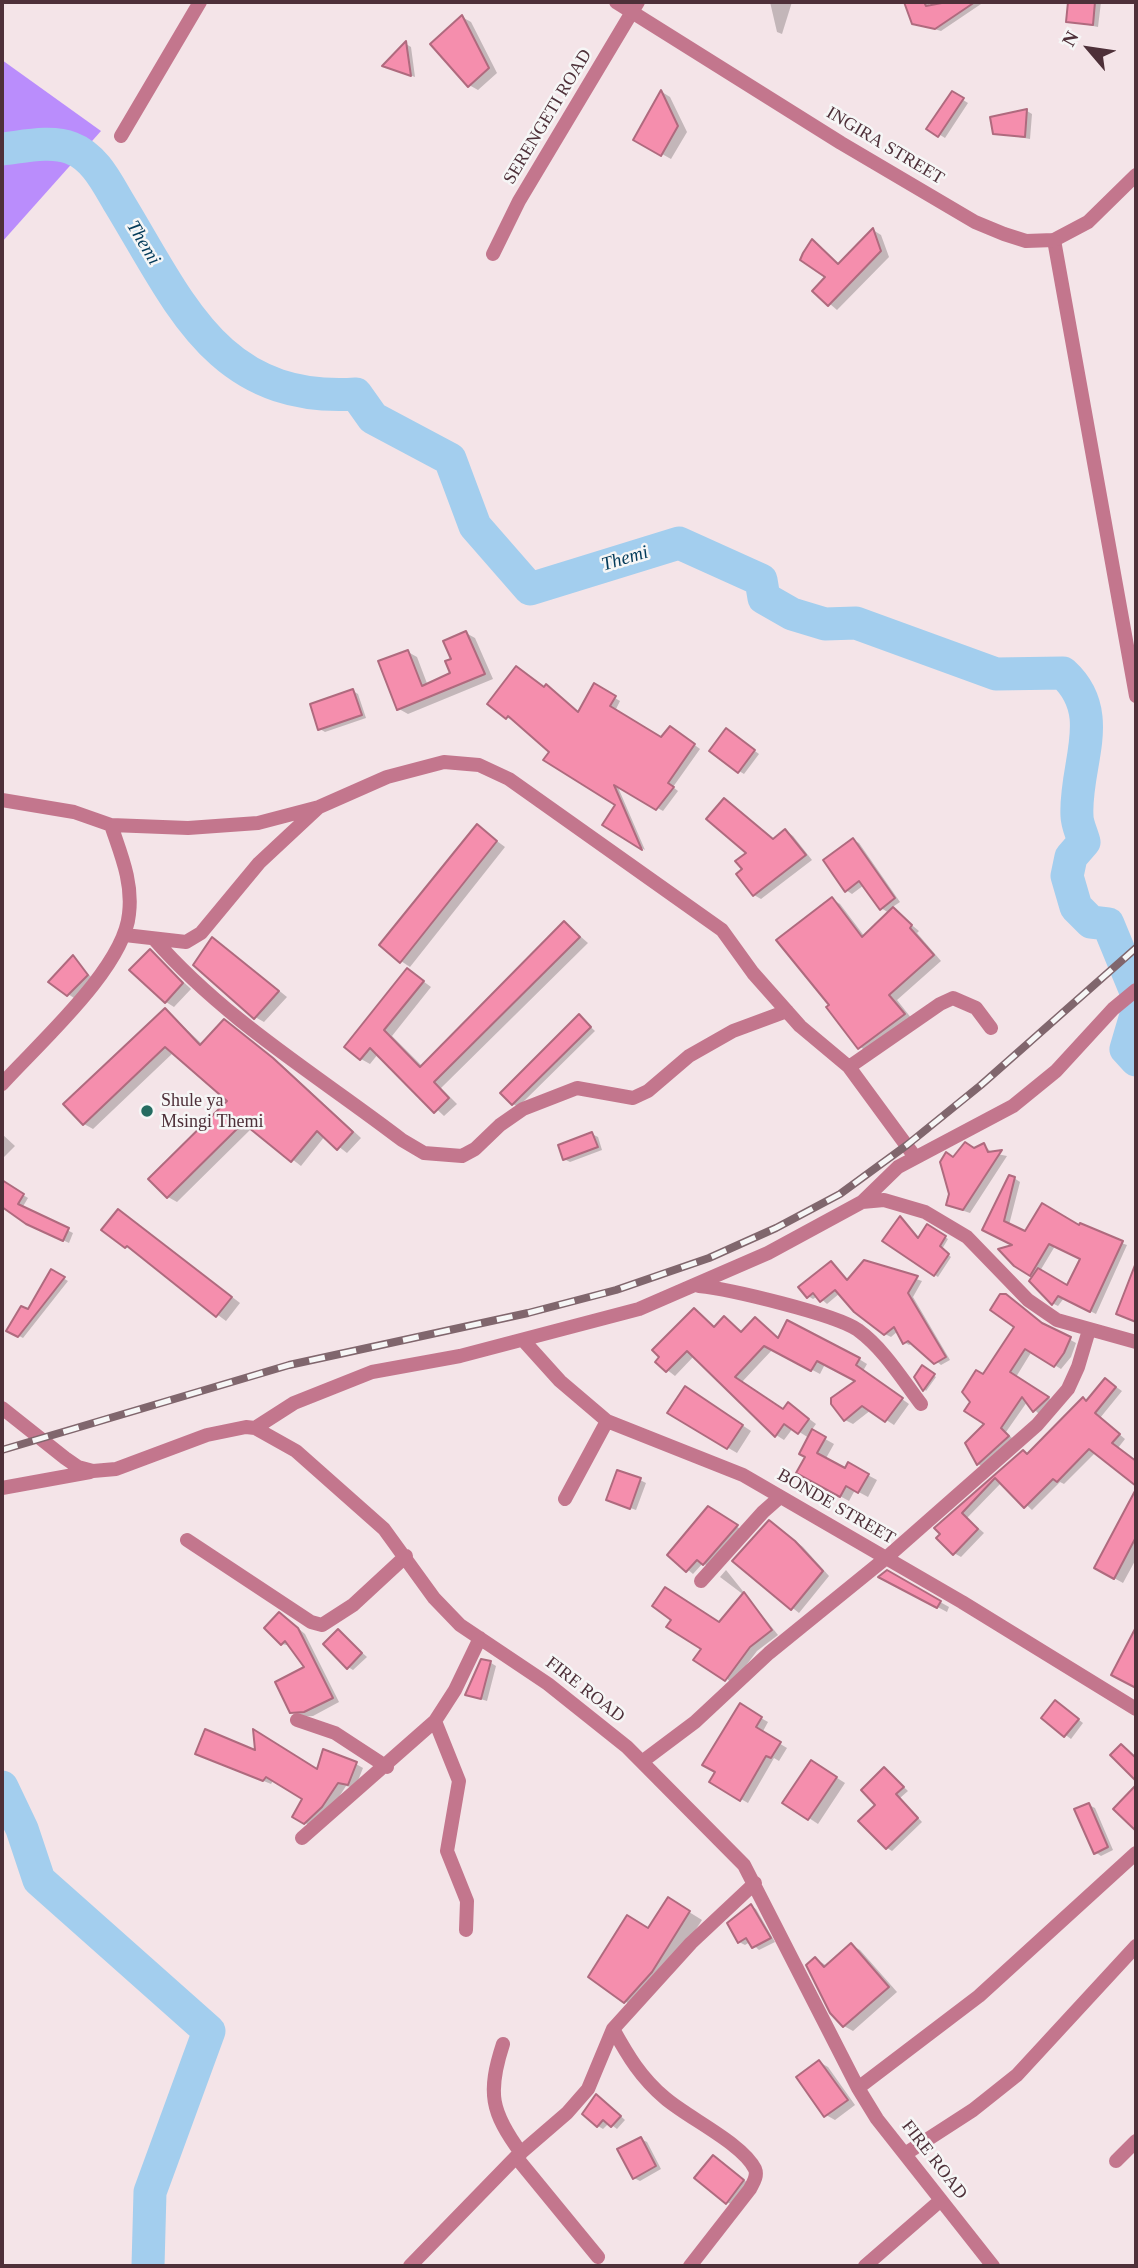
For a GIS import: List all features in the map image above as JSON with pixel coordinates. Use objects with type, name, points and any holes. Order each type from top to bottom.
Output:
[{"type":"street","points":[[121,136],[200,2]]},
{"type":"street","name":"INGIRA STREET","points":[[616,2],[635,7],[841,143],[975,222],[1026,241],[1054,240]]},
{"type":"street","name":"SERENGETI ROAD","points":[[493,254],[519,201],[635,7]]},
{"type":"street","points":[[1136,174],[1088,222],[1054,240],[1136,696]]},
{"type":"street","points":[[2,800],[74,812],[111,825],[188,828],[258,823],[319,807],[387,777],[444,762],[478,765],[509,779],[722,930],[787,1011],[849,1068],[915,1157]]},
{"type":"street","points":[[125,935],[186,942],[201,933],[259,863],[319,807]]},
{"type":"street","points":[[2,1084],[97,981],[125,935],[130,913],[128,874],[111,825]]},
{"type":"street","points":[[153,939],[184,973],[231,1014],[402,1140],[424,1153],[462,1156],[475,1149],[500,1125],[523,1109],[577,1088],[633,1098],[648,1091],[689,1056],[733,1031],[787,1011]]},
{"type":"street","points":[[2,1488],[136,1464],[207,1435],[255,1428],[294,1403],[372,1372],[523,1340],[639,1309],[697,1286],[787,1243],[862,1202],[890,1174],[915,1157],[1013,1106],[1056,1070],[1113,1009],[1136,990]]},
{"type":"street","points":[[849,1068],[940,1004],[953,998],[976,1008],[991,1028]]},
{"type":"street","points":[[862,1202],[884,1200],[905,1205],[946,1223],[980,1249],[1041,1310],[1057,1320],[1136,1342]]},
{"type":"street","points":[[697,1286],[758,1298],[857,1329],[878,1349],[921,1404]]},
{"type":"street","points":[[643,1761],[695,1722],[769,1653],[886,1558],[982,1475],[1057,1404],[1078,1367],[1089,1330]]},
{"type":"street","name":"BONDE STREET","points":[[523,1340],[560,1381],[607,1421],[723,1465],[886,1558],[1136,1709]]},
{"type":"street","points":[[2,1408],[71,1463],[93,1471]]},
{"type":"street","points":[[565,1499],[607,1421]]},
{"type":"street","name":"FIRE ROAD","points":[[255,1428],[282,1441],[304,1458],[384,1529],[446,1611],[571,1701],[643,1761],[736,1857],[755,1883],[858,2088],[905,2154],[993,2266]]},
{"type":"street","points":[[701,1581],[763,1512],[780,1497]]},
{"type":"street","points":[[187,1540],[311,1622],[322,1625],[353,1605],[406,1556]]},
{"type":"street","points":[[302,1838],[387,1767],[435,1721],[455,1690],[480,1638]]},
{"type":"street","points":[[297,1720],[335,1733],[387,1767]]},
{"type":"street","points":[[435,1721],[459,1781],[447,1851],[467,1901],[466,1930]]},
{"type":"street","points":[[858,2088],[979,1996],[1136,1853]]},
{"type":"street","points":[[410,2266],[518,2155],[567,2113],[588,2088],[613,2029],[691,1943],[755,1883]]},
{"type":"street","points":[[905,2154],[973,2110],[1017,2075],[1136,1946]]},
{"type":"street","points":[[613,2029],[638,2073],[664,2098],[740,2152],[755,2169],[756,2177],[750,2189],[690,2266]]},
{"type":"street","points":[[503,2044],[496,2063],[492,2100],[496,2116],[518,2155],[598,2257]]},
{"type":"street","points":[[1116,2161],[1136,2141]]},
{"type":"street","points":[[865,2266],[941,2200]]},
{"type":"shaded area","points":[[2,60],[101,131],[2,242]]},
{"type":"building","points":[[904,2],[924,2],[926,6],[947,2],[975,2],[935,29],[912,24]]},
{"type":"building","points":[[1068,2],[1095,2],[1093,25],[1066,22]]},
{"type":"building","points":[[462,15],[489,68],[468,87],[430,44]]},
{"type":"building","points":[[406,41],[411,76],[382,66]]},
{"type":"building","points":[[661,90],[678,126],[661,156],[633,140]]},
{"type":"building","points":[[952,91],[964,98],[938,137],[926,129]]},
{"type":"building","points":[[1027,109],[1025,137],[993,134],[990,117]]},
{"type":"building","points":[[873,228],[881,251],[828,306],[812,291],[825,277],[800,260],[803,253],[812,239],[838,264]]},
{"type":"building","points":[[466,631],[485,674],[397,710],[378,661],[408,650],[422,686],[450,673],[445,661],[451,659],[443,641]]},
{"type":"building","points":[[516,666],[544,687],[546,684],[578,712],[594,683],[616,696],[610,706],[661,737],[670,726],[695,744],[668,783],[674,787],[656,810],[614,785],[642,850],[602,825],[615,805],[543,760],[549,752],[508,716],[506,719],[487,704]]},
{"type":"building","points":[[353,689],[362,715],[318,730],[310,704]]},
{"type":"building","points":[[726,728],[755,750],[738,773],[709,751]]},
{"type":"building","points":[[724,798],[773,839],[785,829],[806,855],[753,896],[736,874],[742,869],[735,861],[746,853],[706,819]]},
{"type":"building","points":[[477,824],[497,841],[400,963],[379,945]]},
{"type":"building","points":[[853,838],[895,898],[880,910],[859,881],[845,892],[823,860]]},
{"type":"building","points":[[832,897],[862,937],[893,907],[912,925],[910,928],[934,955],[889,995],[905,1014],[858,1049],[826,1007],[829,1005],[776,940]]},
{"type":"building","points":[[564,921],[580,937],[434,1082],[449,1098],[434,1113],[370,1048],[360,1060],[344,1047],[407,968],[424,981],[384,1030],[420,1067]]},
{"type":"building","points":[[212,937],[279,991],[254,1019],[193,965]]},
{"type":"building","points":[[150,949],[183,983],[165,1003],[129,970]]},
{"type":"building","points":[[73,955],[88,975],[67,996],[48,982]]},
{"type":"building","points":[[165,1008],[200,1045],[224,1019],[273,1058],[353,1132],[337,1150],[317,1131],[291,1162],[243,1123],[167,1198],[148,1179],[227,1101],[165,1047],[83,1125],[63,1104]]},
{"type":"building","points":[[579,1014],[591,1027],[512,1105],[500,1093]]},
{"type":"building","points":[[592,1132],[598,1147],[563,1160],[558,1145]]},
{"type":"building","points":[[965,1142],[974,1148],[984,1143],[988,1152],[1002,1150],[963,1210],[946,1205],[949,1194],[940,1162],[946,1152],[953,1157]]},
{"type":"building","points":[[1009,1175],[1015,1177],[1004,1221],[1025,1231],[1042,1203],[1079,1225],[1080,1223],[1123,1241],[1090,1312],[1058,1296],[1052,1305],[1029,1281],[1038,1268],[1067,1285],[1080,1259],[1049,1244],[1030,1276],[1014,1266],[998,1249],[1012,1245],[982,1230]]},
{"type":"building","points":[[2,1180],[24,1194],[18,1204],[69,1228],[63,1241],[26,1224],[2,1207]]},
{"type":"building","points":[[118,1209],[232,1297],[216,1317],[127,1246],[125,1248],[101,1230]]},
{"type":"building","points":[[900,1216],[918,1238],[927,1224],[946,1236],[940,1246],[949,1254],[934,1276],[882,1241]]},
{"type":"building","points":[[864,1260],[918,1276],[908,1293],[946,1357],[934,1364],[908,1341],[903,1344],[894,1327],[884,1335],[854,1312],[835,1290],[820,1302],[813,1293],[807,1298],[798,1287],[831,1261],[847,1280]]},
{"type":"building","points":[[1136,1265],[1136,1322],[1116,1314]]},
{"type":"building","points":[[51,1269],[65,1277],[18,1337],[6,1331],[21,1306],[28,1309]]},
{"type":"building","points":[[1000,1294],[1006,1294],[1042,1323],[1071,1337],[1054,1367],[1025,1349],[1010,1372],[1049,1397],[1033,1412],[1022,1397],[1001,1428],[1009,1436],[977,1465],[965,1443],[984,1424],[964,1411],[970,1402],[962,1392],[976,1370],[983,1374],[1014,1327],[990,1310]]},
{"type":"building","points":[[694,1308],[714,1327],[724,1316],[741,1332],[755,1317],[778,1338],[787,1320],[860,1358],[856,1365],[903,1398],[885,1422],[862,1406],[844,1421],[831,1404],[831,1398],[855,1381],[817,1361],[811,1371],[764,1346],[735,1377],[783,1409],[788,1402],[809,1419],[798,1434],[784,1424],[775,1437],[687,1351],[666,1372],[655,1362],[659,1357],[652,1350]]},
{"type":"building","points":[[922,1365],[935,1374],[923,1391],[914,1377]]},
{"type":"building","points":[[1105,1378],[1116,1387],[1095,1413],[1120,1434],[1112,1443],[1136,1461],[1136,1486],[1089,1449],[1057,1482],[1053,1479],[1024,1508],[995,1478],[962,1513],[978,1529],[953,1555],[936,1538],[940,1534],[934,1528],[1023,1450],[1027,1454],[1083,1397],[1086,1401]]},
{"type":"building","points":[[685,1386],[743,1425],[727,1449],[667,1413]]},
{"type":"building","points":[[812,1429],[826,1437],[817,1453],[845,1468],[848,1462],[869,1474],[858,1493],[846,1486],[840,1497],[796,1473],[805,1457],[799,1454]]},
{"type":"building","points":[[617,1470],[641,1478],[630,1509],[606,1500]]},
{"type":"building","points":[[1136,1489],[1136,1537],[1114,1579],[1094,1568]]},
{"type":"building","points":[[708,1506],[738,1525],[703,1565],[697,1560],[686,1572],[667,1555]]},
{"type":"building","points":[[769,1520],[795,1541],[823,1571],[791,1610],[732,1561]]},
{"type":"building","points":[[887,1570],[941,1601],[937,1608],[878,1577]]},
{"type":"building","points":[[665,1587],[719,1622],[744,1592],[772,1630],[750,1647],[725,1681],[693,1660],[701,1649],[666,1627],[671,1620],[652,1606]]},
{"type":"building","points":[[279,1612],[298,1628],[333,1698],[304,1712],[290,1713],[275,1682],[304,1667],[285,1641],[281,1645],[264,1628]]},
{"type":"building","points":[[1136,1627],[1136,1688],[1111,1675]]},
{"type":"building","points":[[338,1629],[362,1653],[347,1669],[323,1644]]},
{"type":"building","points":[[481,1659],[491,1661],[481,1699],[465,1695]]},
{"type":"building","points":[[1055,1700],[1079,1719],[1064,1737],[1041,1718]]},
{"type":"building","points":[[740,1703],[762,1717],[756,1727],[781,1742],[771,1758],[766,1756],[740,1801],[709,1782],[715,1772],[702,1765]]},
{"type":"building","points":[[205,1729],[255,1750],[253,1729],[317,1769],[323,1749],[357,1762],[348,1785],[338,1783],[322,1807],[304,1824],[292,1817],[302,1799],[266,1777],[263,1781],[195,1754]]},
{"type":"building","points":[[1121,1744],[1136,1758],[1136,1781],[1110,1755]]},
{"type":"building","points":[[811,1760],[837,1777],[808,1820],[782,1803]]},
{"type":"building","points":[[884,1767],[904,1787],[896,1794],[918,1818],[886,1849],[858,1821],[875,1805],[861,1790]]},
{"type":"building","points":[[1136,1785],[1136,1831],[1113,1809]]},
{"type":"building","points":[[1089,1803],[1108,1847],[1094,1854],[1074,1809]]},
{"type":"building","points":[[668,1897],[690,1911],[652,1972],[624,2003],[588,1977],[627,1915],[648,1928]]},
{"type":"building","points":[[751,1904],[771,1938],[752,1948],[746,1938],[738,1943],[727,1923]]},
{"type":"building","points":[[851,1943],[889,1987],[843,2027],[830,2013],[806,1965],[815,1957],[824,1967]]},
{"type":"building","points":[[819,2060],[848,2100],[824,2117],[796,2077]]},
{"type":"building","points":[[596,2094],[621,2116],[611,2127],[603,2120],[597,2127],[582,2114]]},
{"type":"building","points":[[641,2137],[656,2166],[633,2179],[617,2149]]},
{"type":"building","points":[[713,2155],[744,2180],[726,2204],[694,2178]]},
{"type":"waterway","name":"Themi","points":[[2,149],[55,144],[79,152],[94,164],[184,310],[209,339],[236,364],[269,382],[309,392],[356,394],[373,418],[450,459],[475,526],[530,589],[679,543],[761,580],[764,598],[792,614],[825,624],[856,623],[996,674],[1063,673],[1084,705],[1086,723],[1086,741],[1077,797],[1077,819],[1084,842],[1071,857],[1067,876],[1076,907],[1091,922],[1108,924],[1136,992]]},
{"type":"waterway","name":"Themi","points":[[1136,1015],[1126,1049],[1136,1060]]},
{"type":"waterway","points":[[2,1787],[22,1829],[39,1880],[209,2031],[150,2192],[148,2266]]},
{"type":"railway","points":[[2,1450],[289,1365],[528,1313],[616,1290],[709,1258],[776,1228],[840,1194],[907,1145],[981,1085],[1136,948]]},
{"type":"place","name":"Shule ya Msingi Themi","points":[[147,1111]]}]
